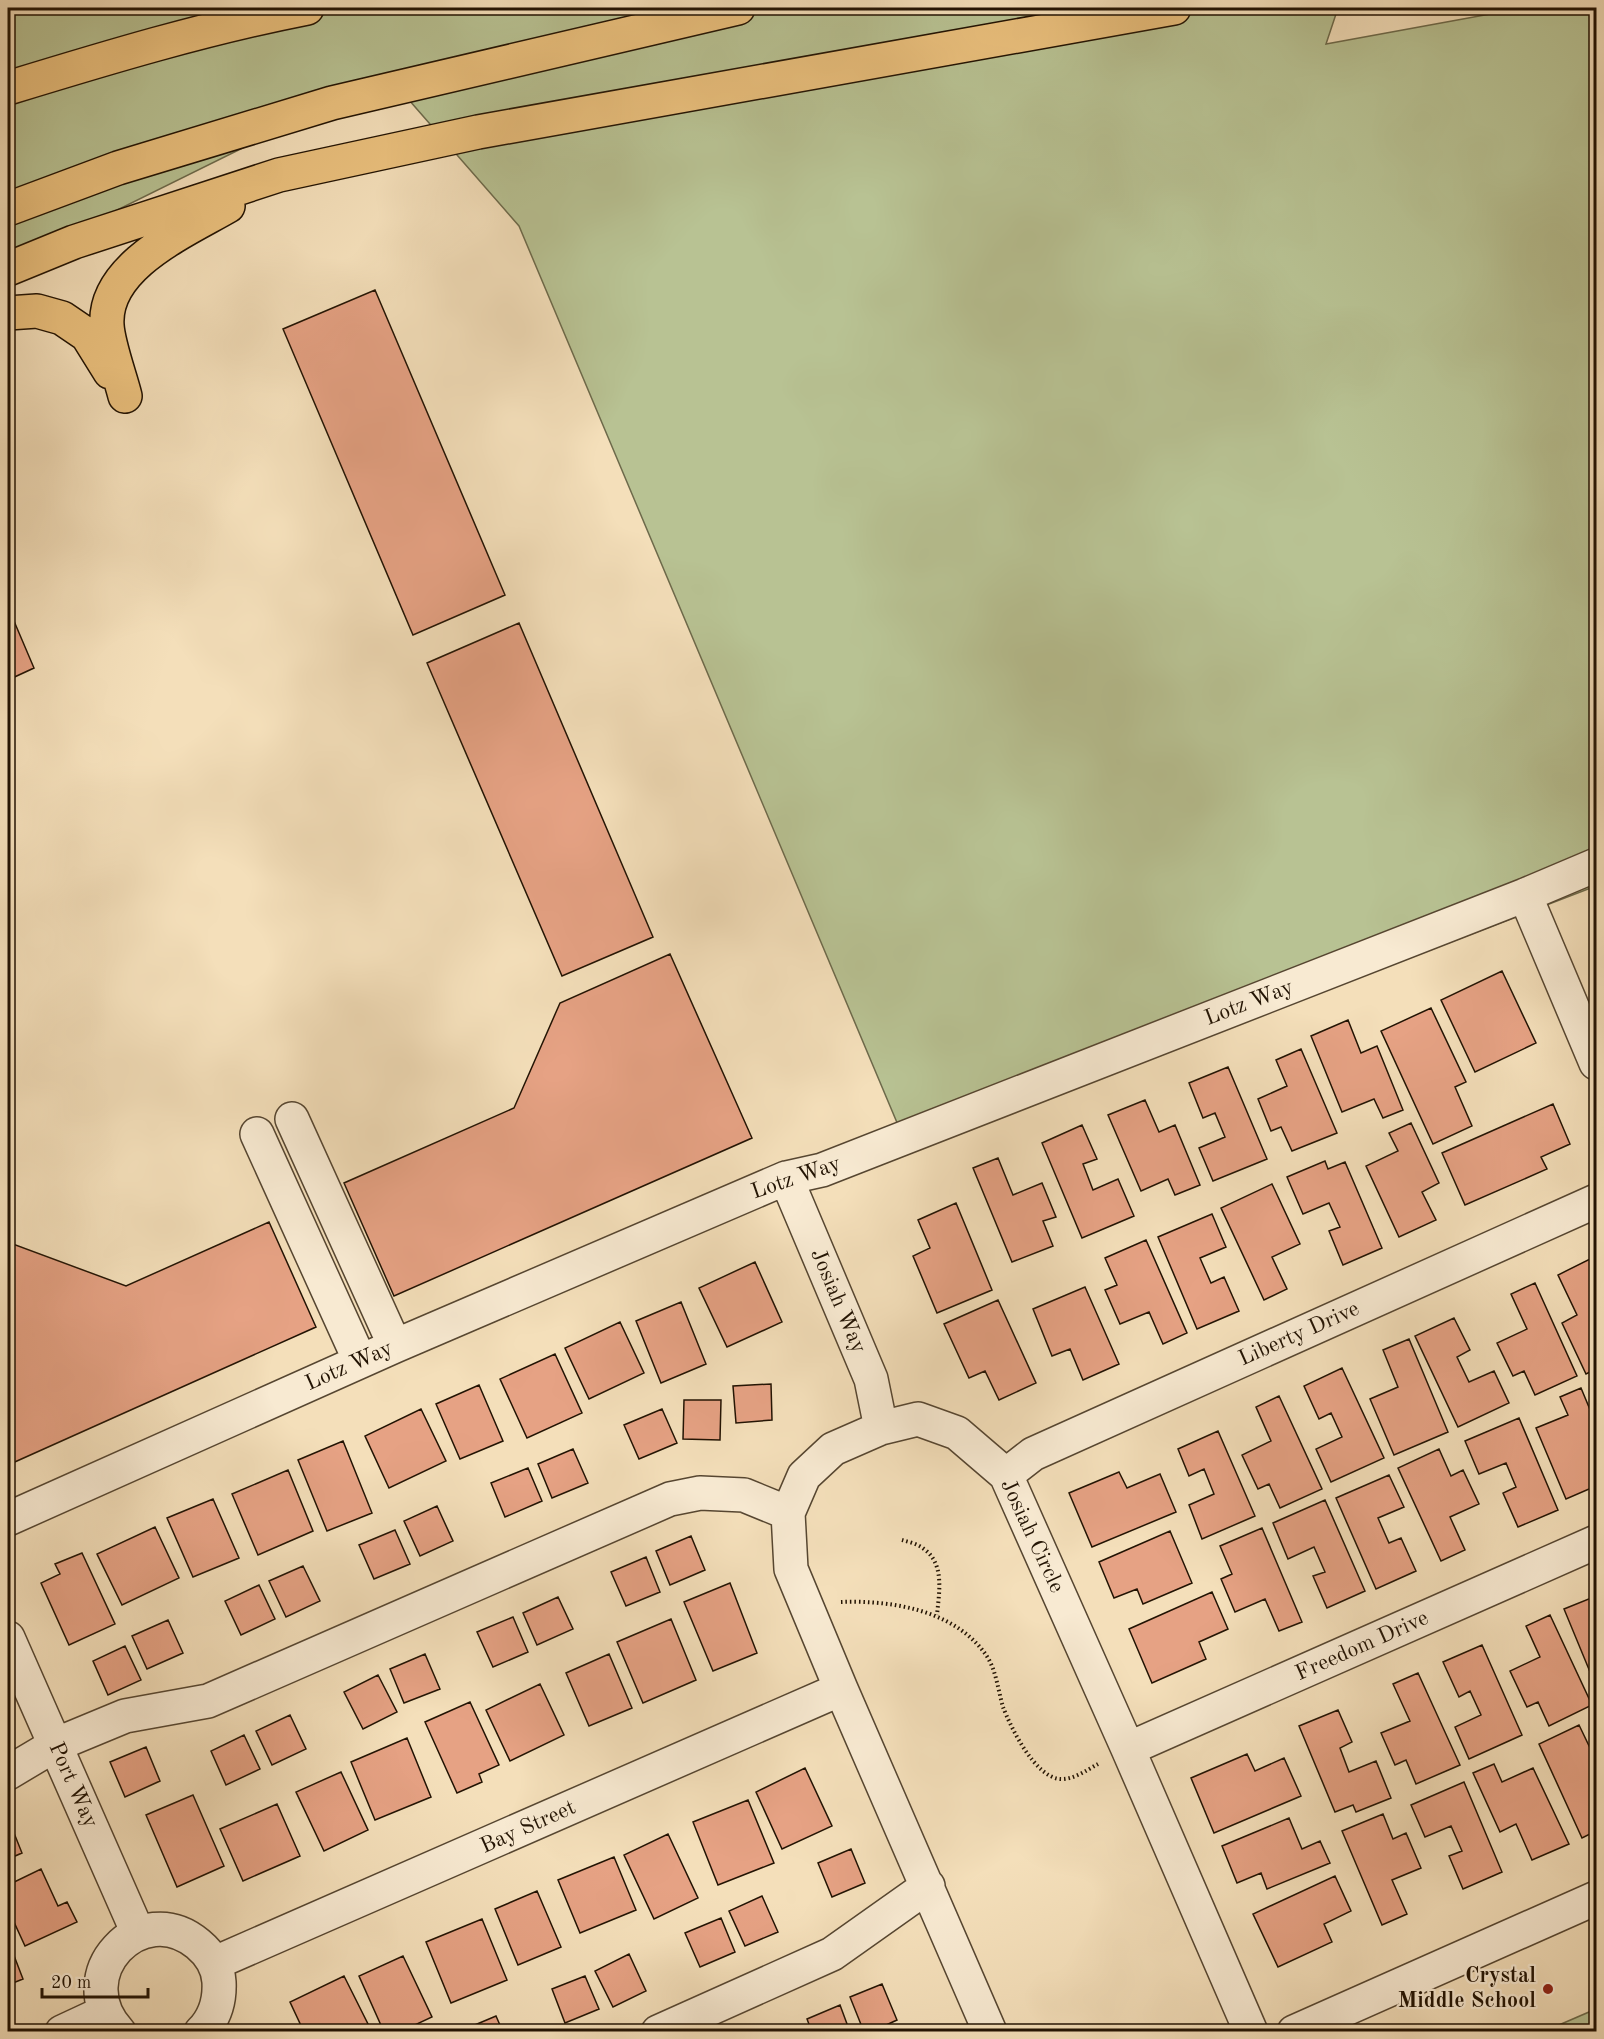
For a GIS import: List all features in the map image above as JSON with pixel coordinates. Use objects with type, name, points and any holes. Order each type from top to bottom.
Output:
[{"type":"highway","points":[[8,88],[252,18],[307,8]]},
{"type":"highway","points":[[8,209],[118,168],[332,103],[738,8]]},
{"type":"highway","points":[[8,269],[74,242],[279,175],[490,130],[1174,8]]},
{"type":"highway","points":[[8,313],[37,310],[62,318],[87,335],[125,396],[107,325],[108,305],[119,281],[138,260],[279,175]]},
{"type":"street","name":"Lotz Way","points":[[8,1519],[360,1361],[786,1178],[822,1170],[1525,895],[1596,865]]},
{"type":"street","points":[[1525,895],[1596,1063]]},
{"type":"street","points":[[292,1119],[395,1346]]},
{"type":"street","points":[[257,1134],[360,1361]]},
{"type":"street","name":"Josiah Way","points":[[786,1178],[871,1379],[881,1428]]},
{"type":"street","name":"Liberty Drive","points":[[1006,1475],[1033,1454],[1596,1201]]},
{"type":"street","name":"Josiah Circle","points":[[990,2031],[790,1569],[788,1513],[804,1476],[833,1449],[881,1428],[918,1419],[957,1433],[1006,1475],[1117,1754],[1251,2031]]},
{"type":"street","points":[[8,1773],[55,1745],[125,1716],[208,1701],[670,1499],[700,1492],[744,1495],[788,1513]]},
{"type":"street","name":"Freedom Drive","points":[[1117,1754],[1596,1542]]},
{"type":"street","name":"Port Way","points":[[8,1638],[138,1933]]},
{"type":"street","name":"Bay Street","points":[[215,1963],[841,1689]]},
{"type":"street","points":[[658,2031],[832,1954],[928,1886]]},
{"type":"street","points":[[1294,2031],[1596,1898]]},
{"type":"street","points":[[62,2031],[112,2022],[101,2001],[100,1979],[108,1959],[121,1942],[138,1933],[166,1929],[189,1936],[208,1952],[219,1974],[219,1999],[210,2022],[201,2031]]},
{"type":"path","points":[[902,1540],[924,1548],[934,1560],[939,1573],[937,1615]]},
{"type":"path","points":[[832,1602],[864,1601],[904,1607],[937,1615],[966,1634],[986,1655],[1013,1730],[1036,1765],[1049,1777],[1062,1780],[1077,1775],[1117,1754]]},
{"type":"green space","points":[[8,8],[1338,8],[1326,44],[1523,8],[1596,8],[1596,886],[909,1151],[519,226],[388,76],[8,264]]},
{"type":"green space","points":[[1596,2009],[1596,2031],[1545,2031]]},
{"type":"building","points":[[375,290],[505,595],[413,635],[283,329]]},
{"type":"building","points":[[8,607],[34,668],[8,680]]},
{"type":"building","points":[[519,623],[653,937],[562,976],[427,663]]},
{"type":"building","points":[[670,954],[752,1138],[394,1296],[344,1183],[514,1108],[560,1003]]},
{"type":"building","points":[[1502,971],[1536,1043],[1475,1072],[1441,1000]]},
{"type":"building","points":[[1431,1008],[1466,1082],[1455,1087],[1472,1126],[1433,1144],[1381,1031]]},
{"type":"building","points":[[1348,1020],[1361,1053],[1377,1046],[1403,1110],[1383,1118],[1374,1099],[1342,1112],[1311,1036]]},
{"type":"building","points":[[1301,1049],[1337,1133],[1292,1151],[1281,1127],[1271,1131],[1258,1099],[1287,1086],[1276,1060]]},
{"type":"building","points":[[1228,1067],[1267,1159],[1213,1181],[1199,1148],[1225,1137],[1215,1113],[1203,1118],[1189,1083]]},
{"type":"building","points":[[1145,1100],[1159,1132],[1175,1125],[1200,1185],[1175,1195],[1168,1179],[1141,1191],[1108,1115]]},
{"type":"building","points":[[1553,1104],[1570,1144],[1541,1157],[1547,1169],[1465,1205],[1442,1153]]},
{"type":"building","points":[[1411,1123],[1439,1183],[1422,1192],[1436,1220],[1399,1237],[1366,1166],[1398,1151],[1389,1133]]},
{"type":"building","points":[[1082,1125],[1097,1159],[1083,1164],[1093,1190],[1118,1179],[1134,1216],[1082,1238],[1042,1143]]},
{"type":"building","points":[[998,1158],[1013,1195],[1042,1183],[1056,1217],[1043,1221],[1053,1246],[1012,1262],[973,1168]]},
{"type":"building","points":[[1325,1161],[1328,1169],[1345,1162],[1382,1248],[1343,1265],[1329,1231],[1340,1227],[1329,1203],[1303,1214],[1287,1177]]},
{"type":"building","points":[[1272,1184],[1300,1244],[1272,1257],[1287,1289],[1264,1300],[1221,1208]]},
{"type":"building","points":[[956,1203],[992,1290],[937,1313],[913,1256],[930,1248],[918,1220]]},
{"type":"building","points":[[1212,1214],[1226,1247],[1200,1258],[1211,1283],[1224,1277],[1239,1311],[1197,1329],[1158,1237]]},
{"type":"building","points":[[269,1222],[316,1327],[8,1465],[8,1246],[13,1244],[126,1286]]},
{"type":"building","points":[[1146,1240],[1187,1333],[1163,1344],[1149,1312],[1120,1324],[1105,1290],[1117,1285],[1105,1258]]},
{"type":"building","points":[[1594,1257],[1596,1262],[1596,1369],[1586,1374],[1562,1323],[1577,1315],[1558,1275]]},
{"type":"building","points":[[755,1262],[782,1322],[727,1347],[699,1288]]},
{"type":"building","points":[[1535,1283],[1577,1376],[1535,1395],[1524,1371],[1513,1376],[1497,1343],[1527,1329],[1511,1294]]},
{"type":"building","points":[[1085,1287],[1119,1364],[1083,1380],[1070,1349],[1052,1356],[1033,1309]]},
{"type":"building","points":[[998,1300],[1036,1383],[999,1400],[985,1371],[969,1378],[944,1324]]},
{"type":"building","points":[[681,1302],[706,1364],[661,1383],[636,1321]]},
{"type":"building","points":[[1454,1318],[1470,1350],[1457,1357],[1469,1382],[1494,1371],[1509,1403],[1458,1427],[1415,1336]]},
{"type":"building","points":[[620,1322],[644,1373],[589,1399],[565,1348]]},
{"type":"building","points":[[1409,1339],[1448,1432],[1394,1455],[1370,1399],[1398,1387],[1383,1350]]},
{"type":"building","points":[[555,1354],[582,1413],[527,1438],[500,1379]]},
{"type":"building","points":[[1342,1368],[1384,1458],[1331,1482],[1316,1449],[1342,1437],[1331,1413],[1319,1419],[1304,1386]]},
{"type":"building","points":[[771,1384],[772,1420],[736,1423],[733,1386]]},
{"type":"building","points":[[479,1385],[503,1441],[460,1459],[436,1404]]},
{"type":"building","points":[[1581,1388],[1596,1424],[1596,1454],[1591,1457],[1596,1469],[1596,1486],[1566,1499],[1536,1428],[1568,1415],[1560,1397]]},
{"type":"building","points":[[1279,1396],[1322,1489],[1280,1508],[1269,1484],[1258,1489],[1242,1455],[1271,1441],[1256,1407]]},
{"type":"building","points":[[684,1400],[721,1400],[720,1440],[683,1439]]},
{"type":"building","points":[[421,1409],[446,1461],[389,1488],[365,1436]]},
{"type":"building","points":[[662,1409],[677,1443],[639,1459],[624,1425]]},
{"type":"building","points":[[1519,1418],[1558,1510],[1518,1527],[1503,1493],[1516,1487],[1506,1463],[1479,1474],[1465,1441]]},
{"type":"building","points":[[1218,1431],[1255,1516],[1202,1539],[1189,1505],[1214,1494],[1204,1469],[1189,1476],[1178,1449]]},
{"type":"building","points":[[343,1441],[372,1513],[327,1531],[298,1460]]},
{"type":"building","points":[[573,1449],[588,1483],[552,1498],[538,1464]]},
{"type":"building","points":[[1439,1449],[1451,1476],[1463,1470],[1479,1504],[1450,1517],[1465,1550],[1441,1561],[1398,1468]]},
{"type":"building","points":[[528,1468],[542,1501],[505,1517],[491,1483]]},
{"type":"building","points":[[288,1470],[313,1531],[258,1555],[232,1494]]},
{"type":"building","points":[[1119,1472],[1127,1488],[1160,1474],[1176,1512],[1092,1547],[1069,1493]]},
{"type":"building","points":[[1389,1475],[1404,1507],[1378,1518],[1389,1543],[1401,1538],[1416,1571],[1376,1589],[1336,1498]]},
{"type":"building","points":[[213,1499],[239,1558],[193,1577],[167,1518]]},
{"type":"building","points":[[1325,1500],[1365,1591],[1327,1608],[1313,1576],[1325,1572],[1314,1547],[1288,1559],[1273,1523]]},
{"type":"building","points":[[437,1506],[453,1541],[420,1556],[404,1521]]},
{"type":"building","points":[[155,1527],[179,1578],[122,1605],[97,1554]]},
{"type":"building","points":[[1262,1528],[1302,1622],[1279,1631],[1265,1599],[1235,1612],[1221,1579],[1232,1574],[1220,1546]]},
{"type":"building","points":[[395,1530],[410,1564],[374,1579],[359,1545]]},
{"type":"building","points":[[1170,1531],[1192,1583],[1143,1604],[1137,1589],[1114,1598],[1099,1562]]},
{"type":"building","points":[[691,1536],[705,1570],[670,1585],[656,1551]]},
{"type":"building","points":[[82,1553],[115,1624],[69,1645],[41,1583],[60,1574],[55,1564]]},
{"type":"building","points":[[646,1557],[660,1592],[626,1606],[611,1572]]},
{"type":"building","points":[[303,1566],[320,1601],[286,1617],[269,1581]]},
{"type":"building","points":[[730,1583],[757,1653],[713,1671],[684,1602]]},
{"type":"building","points":[[259,1585],[275,1619],[241,1635],[225,1601]]},
{"type":"building","points":[[1212,1592],[1228,1629],[1199,1642],[1206,1659],[1152,1683],[1129,1629]]},
{"type":"building","points":[[1596,1596],[1596,1683],[1595,1684],[1564,1609]]},
{"type":"building","points":[[558,1597],[573,1629],[537,1645],[523,1613]]},
{"type":"building","points":[[1550,1615],[1592,1705],[1549,1726],[1538,1702],[1527,1707],[1510,1671],[1540,1657],[1526,1626]]},
{"type":"building","points":[[513,1617],[528,1652],[493,1667],[477,1632]]},
{"type":"building","points":[[671,1619],[696,1680],[643,1703],[617,1642]]},
{"type":"building","points":[[168,1620],[183,1653],[147,1669],[132,1636]]},
{"type":"building","points":[[1482,1645],[1522,1735],[1469,1759],[1455,1727],[1481,1715],[1470,1691],[1459,1697],[1443,1662]]},
{"type":"building","points":[[125,1646],[141,1680],[108,1695],[93,1661]]},
{"type":"building","points":[[425,1654],[440,1689],[404,1703],[390,1669]]},
{"type":"building","points":[[609,1654],[632,1708],[589,1726],[566,1673]]},
{"type":"building","points":[[1418,1673],[1460,1765],[1416,1784],[1406,1760],[1395,1765],[1381,1733],[1410,1721],[1393,1684]]},
{"type":"building","points":[[378,1675],[397,1712],[363,1729],[344,1692]]},
{"type":"building","points":[[540,1684],[564,1735],[510,1761],[486,1710]]},
{"type":"building","points":[[470,1702],[499,1765],[479,1774],[482,1782],[457,1793],[425,1722]]},
{"type":"building","points":[[1338,1710],[1352,1742],[1340,1748],[1349,1772],[1376,1761],[1391,1798],[1356,1812],[1353,1805],[1335,1812],[1299,1726]]},
{"type":"building","points":[[290,1715],[306,1749],[272,1765],[256,1731]]},
{"type":"building","points":[[1579,1725],[1592,1752],[1596,1750],[1596,1791],[1590,1793],[1596,1807],[1596,1831],[1582,1838],[1539,1744]]},
{"type":"building","points":[[244,1735],[260,1769],[226,1785],[211,1751]]},
{"type":"building","points":[[407,1738],[431,1797],[375,1820],[351,1762]]},
{"type":"building","points":[[146,1747],[160,1781],[125,1797],[110,1762]]},
{"type":"building","points":[[1247,1754],[1255,1771],[1284,1758],[1301,1796],[1214,1833],[1191,1778]]},
{"type":"building","points":[[1494,1764],[1502,1782],[1533,1768],[1569,1844],[1532,1860],[1516,1824],[1500,1832],[1473,1773]]},
{"type":"building","points":[[805,1768],[832,1826],[782,1849],[756,1792]]},
{"type":"building","points":[[341,1772],[368,1830],[324,1851],[296,1792]]},
{"type":"building","points":[[1464,1782],[1502,1872],[1463,1889],[1449,1856],[1462,1851],[1451,1826],[1425,1837],[1411,1805]]},
{"type":"building","points":[[193,1795],[224,1866],[177,1887],[146,1815]]},
{"type":"building","points":[[748,1800],[774,1863],[718,1885],[693,1822]]},
{"type":"building","points":[[277,1804],[300,1856],[243,1881],[220,1829]]},
{"type":"building","points":[[1383,1814],[1393,1839],[1406,1833],[1421,1868],[1392,1880],[1407,1914],[1382,1925],[1342,1831]]},
{"type":"building","points":[[8,1818],[22,1853],[8,1859]]},
{"type":"building","points":[[1289,1818],[1302,1849],[1320,1841],[1330,1863],[1267,1889],[1261,1873],[1237,1883],[1222,1846]]},
{"type":"building","points":[[668,1834],[698,1898],[654,1919],[624,1855]]},
{"type":"building","points":[[851,1849],[865,1883],[832,1897],[818,1863]]},
{"type":"building","points":[[614,1857],[636,1910],[580,1933],[558,1880]]},
{"type":"building","points":[[41,1869],[58,1906],[67,1902],[77,1922],[25,1946],[8,1909],[8,1885]]},
{"type":"building","points":[[1335,1876],[1351,1911],[1324,1924],[1332,1942],[1278,1967],[1253,1914]]},
{"type":"building","points":[[537,1891],[561,1947],[518,1965],[495,1909]]},
{"type":"building","points":[[762,1896],[778,1932],[745,1946],[729,1911]]},
{"type":"building","points":[[721,1918],[735,1952],[700,1967],[685,1933]]},
{"type":"building","points":[[482,1919],[507,1980],[451,2003],[426,1942]]},
{"type":"building","points":[[8,1940],[23,1979],[8,1985]]},
{"type":"building","points":[[629,1954],[646,1991],[613,2007],[595,1971]]},
{"type":"building","points":[[403,1956],[432,2017],[400,2032],[384,2032],[359,1976]]},
{"type":"building","points":[[344,1976],[369,2026],[358,2032],[304,2032],[290,2002]]},
{"type":"building","points":[[585,1976],[599,2009],[565,2023],[552,1989]]},
{"type":"building","points":[[882,1984],[897,2020],[871,2032],[864,2032],[850,1997]]},
{"type":"building","points":[[840,2005],[850,2032],[812,2032],[807,2019]]},
{"type":"building","points":[[496,2016],[503,2032],[464,2032],[463,2030]]},
{"type":"place","name":"Crystal Middle School","points":[[1548,1989]]}]
